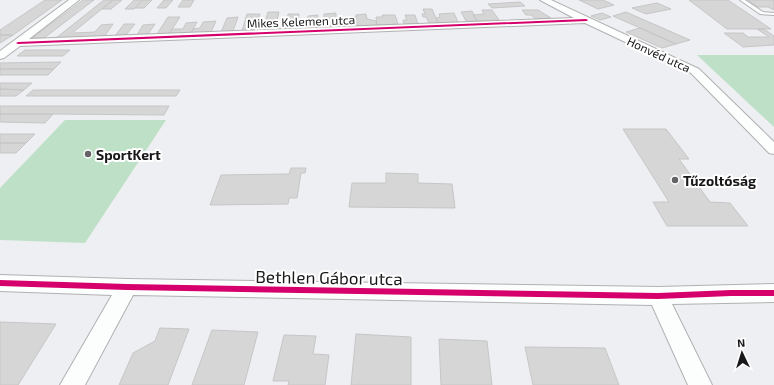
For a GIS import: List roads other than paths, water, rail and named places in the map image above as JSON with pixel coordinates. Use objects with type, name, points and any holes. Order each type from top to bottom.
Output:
[{"type":"street","points":[[0,56],[75,0]]},
{"type":"street","name":"Honvéd utca","points":[[544,0],[695,71],[774,150]]},
{"type":"street","name":"Mikes Kelemen utca","points":[[18,43],[586,20]]},
{"type":"street","name":"Bethlen Gábor utca","points":[[0,283],[127,287],[658,296],[774,293]]},
{"type":"street","points":[[72,385],[127,287]]},
{"type":"street","points":[[658,296],[700,385]]},
{"type":"lane","points":[[742,0],[762,13],[774,14]]},
{"type":"place","name":"SportKert","points":[[88,154]]},
{"type":"place","name":"Tűzoltóság","points":[[675,180]]}]
